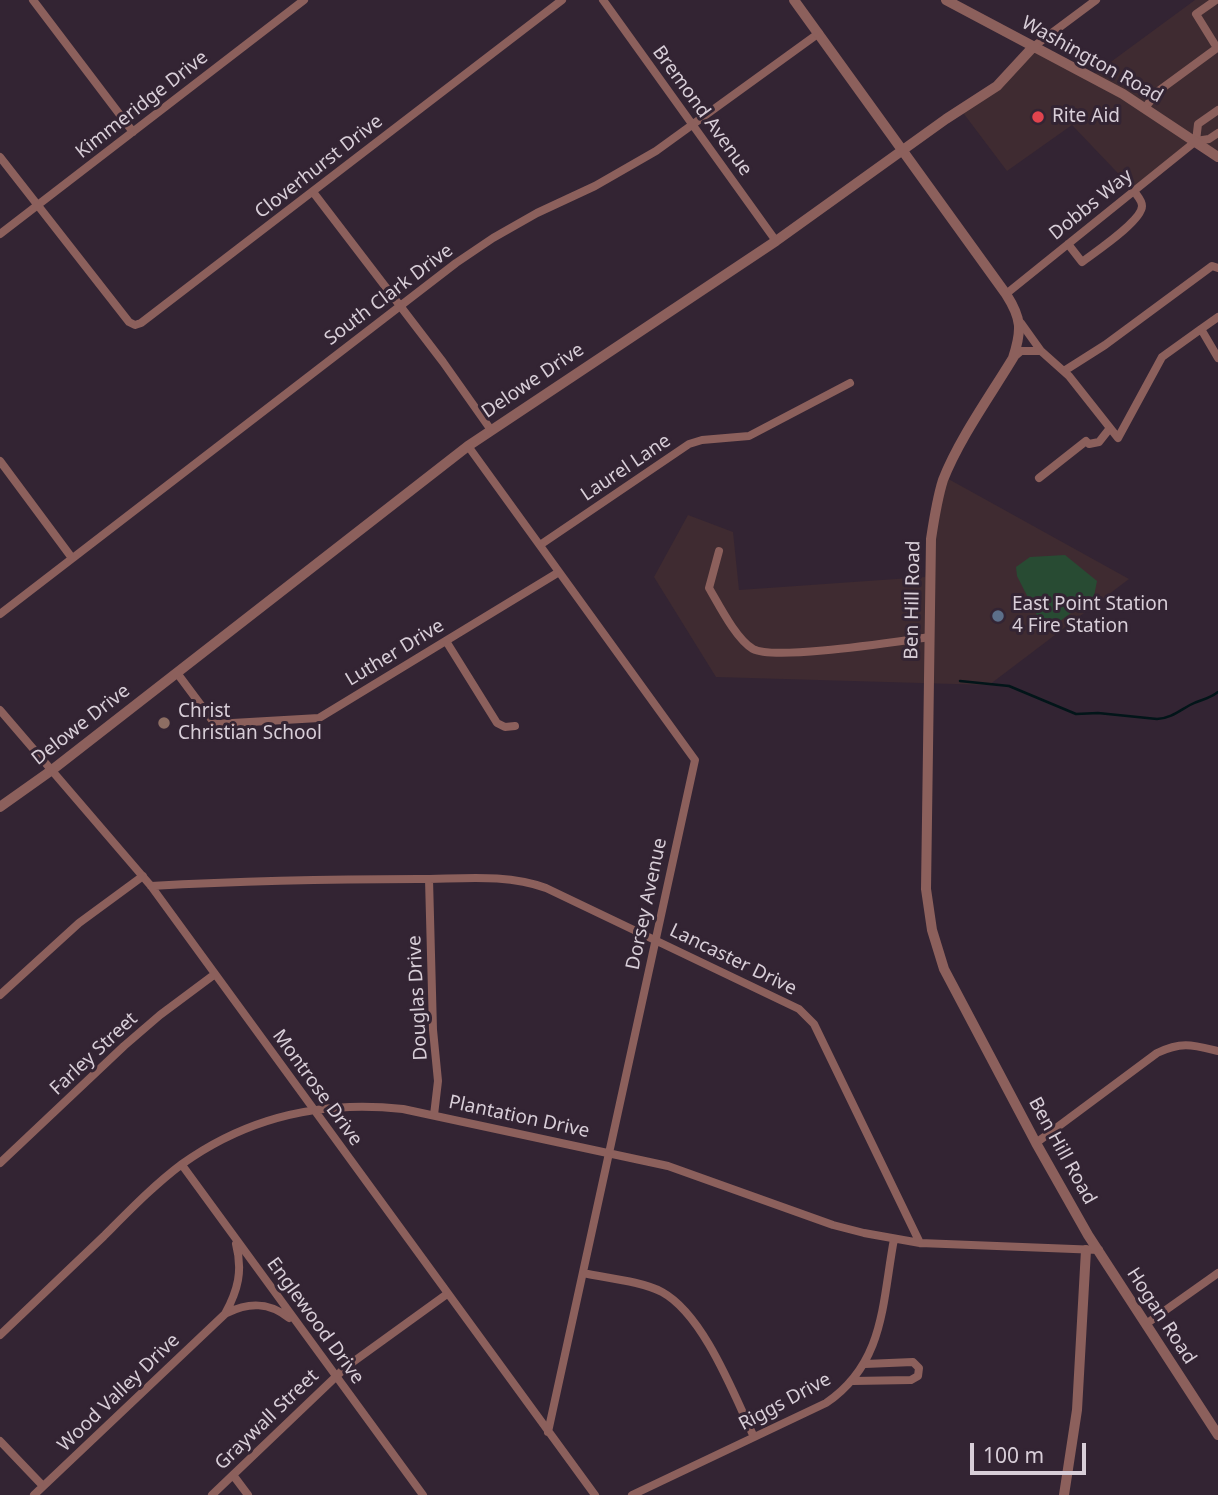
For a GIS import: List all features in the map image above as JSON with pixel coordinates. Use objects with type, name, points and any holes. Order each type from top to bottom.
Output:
[{"type":"street","points":[[33,0],[133,132]]},
{"type":"street","name":"Kimmeridge Drive","points":[[0,234],[304,0]]},
{"type":"street","name":"Cloverhurst Drive","points":[[0,157],[135,325],[562,0]]},
{"type":"street","name":"Bremond Avenue","points":[[603,0],[776,241]]},
{"type":"street","points":[[794,0],[1006,294],[1021,323],[1041,351],[1064,371],[1118,438],[1162,357],[1218,317]]},
{"type":"street","name":"Washington Road","points":[[946,0],[1123,94],[1218,157]]},
{"type":"street","name":"Delowe Drive","points":[[0,807],[52,770],[468,446],[776,241],[902,150],[997,86],[1033,47],[1096,0]]},
{"type":"street","points":[[1145,108],[1157,92],[1217,48],[1196,14],[1216,0]]},
{"type":"street","name":"South Clark Drive","points":[[0,614],[400,305],[493,237],[624,171],[693,125],[818,33]]},
{"type":"street","points":[[1218,110],[1198,124],[1196,141],[1209,139],[1218,133]]},
{"type":"street","name":"Dobbs Way","points":[[1006,294],[1196,141]]},
{"type":"street","points":[[1068,244],[1082,262],[1128,226],[1137,218],[1142,207],[1134,191]]},
{"type":"street","points":[[313,192],[443,362],[491,430]]},
{"type":"street","points":[[1064,371],[1105,345],[1212,266],[1218,268]]},
{"type":"street","name":"Ben Hill Road","points":[[1021,323],[1013,358],[953,458],[940,492],[931,539],[926,889],[932,930],[944,969],[1036,1143],[1099,1250]]},
{"type":"street","points":[[1201,330],[1218,358]]},
{"type":"street","points":[[1013,358],[1021,351],[1041,351]]},
{"type":"street","name":"Laurel Lane","points":[[540,545],[689,444],[702,440],[749,436],[850,383]]},
{"type":"street","points":[[1039,478],[1086,441],[1090,444],[1099,442],[1110,428]]},
{"type":"street","name":"Dorsey Avenue","points":[[468,446],[695,760],[548,1432]]},
{"type":"street","points":[[0,461],[72,558]]},
{"type":"street","points":[[719,551],[709,588],[743,640],[753,649],[765,652],[821,650],[930,636]]},
{"type":"street","name":"Luther Drive","points":[[177,673],[215,724],[319,718],[559,572]]},
{"type":"street","points":[[446,640],[498,723],[505,727],[515,726]]},
{"type":"street","name":"Montrose Drive","points":[[0,710],[151,886],[595,1495]]},
{"type":"street","points":[[0,995],[79,923],[143,876]]},
{"type":"street","name":"Douglas Drive","points":[[429,879],[433,1030],[438,1081],[434,1115]]},
{"type":"street","name":"Lancaster Drive","points":[[151,886],[278,880],[511,879],[531,882],[799,1009],[808,1016],[920,1243]]},
{"type":"street","name":"Farley Street","points":[[0,1163],[124,1045],[215,974]]},
{"type":"street","points":[[1036,1143],[1157,1053],[1173,1045],[1183,1044],[1218,1051]]},
{"type":"street","name":"Plantation Drive","points":[[0,1335],[147,1194],[181,1165],[243,1129],[280,1116],[339,1106],[373,1106],[434,1115],[668,1166],[833,1225],[894,1239],[920,1243],[1099,1250]]},
{"type":"street","name":"Englewood Drive","points":[[181,1165],[423,1495]]},
{"type":"street","name":"Wood Valley Drive","points":[[34,1495],[225,1314],[240,1278],[240,1260],[234,1238]]},
{"type":"street","name":"Riggs Drive","points":[[632,1495],[826,1403],[853,1381],[865,1364],[876,1336],[894,1239]]},
{"type":"street","points":[[1064,1495],[1077,1410],[1086,1250]]},
{"type":"street","name":"Hogan Road","points":[[1099,1250],[1218,1435]]},
{"type":"street","points":[[583,1273],[651,1287],[674,1301],[712,1349],[754,1437]]},
{"type":"street","points":[[1146,1324],[1218,1273]]},
{"type":"street","name":"Graywall Street","points":[[212,1495],[336,1376],[447,1294]]},
{"type":"street","name":"Wood Valley Drive","points":[[225,1314],[249,1305],[272,1307],[290,1318],[312,1344]]},
{"type":"street","points":[[853,1381],[911,1380],[918,1376],[919,1368],[912,1362],[865,1364]]},
{"type":"street","points":[[0,1441],[43,1486]]},
{"type":"street","points":[[233,1475],[248,1495]]},
{"type":"shaded area","points":[[1195,0],[1218,0],[1218,162],[1191,144],[1134,190],[1072,125],[1007,171],[961,110],[998,85],[1031,44],[1093,75]]},
{"type":"shaded area","points":[[943,476],[1129,579],[989,685],[716,677],[654,577],[688,515],[733,532],[739,590],[925,577]]},
{"type":"green space","points":[[1065,555],[1097,581],[1094,596],[1056,624],[1043,627],[1017,576],[1016,567],[1030,557]]},
{"type":"waterway","points":[[960,681],[1009,686],[1076,714],[1098,713],[1157,719],[1171,716],[1218,692]]},
{"type":"place","name":"Rite Aid","points":[[1038,117]]},
{"type":"place","name":"East Point Station 4 Fire Station","points":[[998,616]]},
{"type":"place","name":"Christ Christian School","points":[[164,723]]}]
